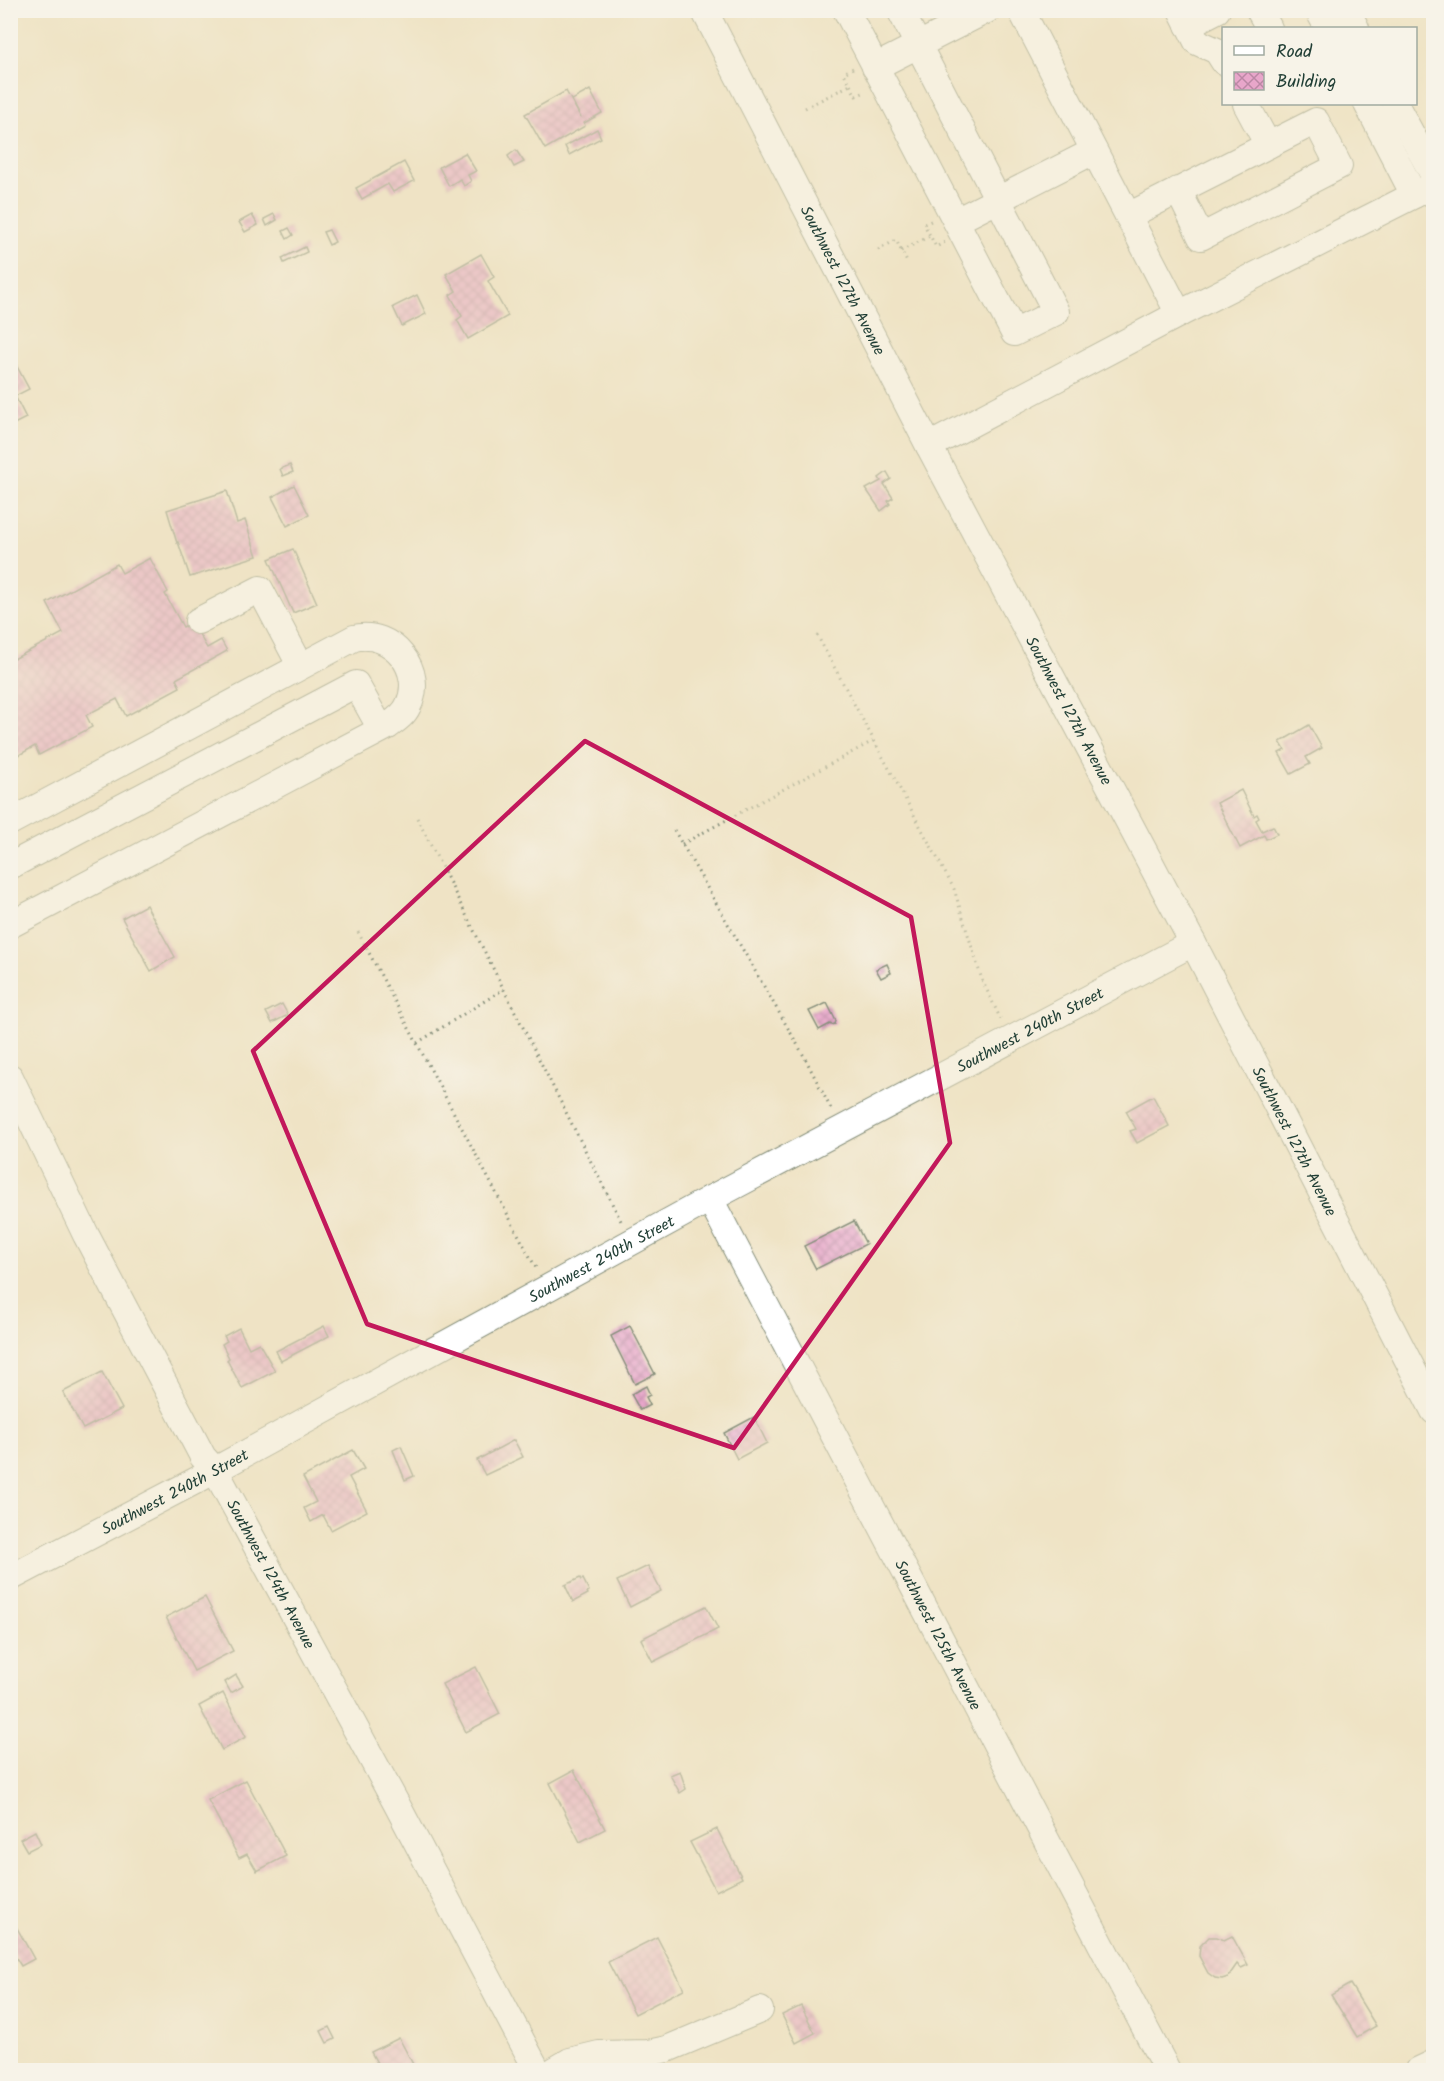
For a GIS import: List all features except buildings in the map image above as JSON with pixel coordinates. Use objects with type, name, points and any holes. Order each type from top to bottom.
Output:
[{"type":"street","name":"Southwest 127th Avenue","points":[[704,10],[929,446],[1193,943],[1434,1411]]},
{"type":"street","points":[[846,10],[864,67],[956,221],[1014,333],[1056,312],[900,10]]},
{"type":"street","points":[[864,67],[918,46],[987,10]]},
{"type":"street","points":[[1021,10],[1179,314]]},
{"type":"street","points":[[1216,10],[1185,18],[1197,42],[1217,51],[1222,59]]},
{"type":"street","points":[[1259,10],[1268,27]]},
{"type":"street","points":[[1318,10],[1327,27]]},
{"type":"street","points":[[1347,10],[1356,27]]},
{"type":"street","points":[[1246,105],[1268,145]]},
{"type":"street","points":[[929,446],[1179,314],[1424,190],[1368,105]]},
{"type":"street","points":[[1396,105],[1434,176]]},
{"type":"street","points":[[1128,216],[1178,190],[1268,145],[1312,112],[1339,166],[1201,237],[1178,190]]},
{"type":"street","points":[[956,221],[1094,151]]},
{"type":"street","points":[[198,621],[260,589],[300,665]]},
{"type":"street","points":[[10,822],[339,644],[365,635],[376,636],[406,660],[412,679],[412,697],[400,717],[381,729],[13,920]]},
{"type":"street","points":[[15,866],[356,684],[381,729]]},
{"type":"street","name":"Southwest 240th Street","points":[[10,1578],[215,1470],[710,1199],[1193,943]]},
{"type":"street","name":"Southwest 124th Avenue","points":[[10,1077],[86,1234],[203,1457],[215,1470],[396,1803],[537,2070]]},
{"type":"street","name":"Southwest 125th Avenue","points":[[710,1199],[1167,2070]]},
{"type":"street","points":[[555,2070],[570,2061],[599,2054],[648,2053],[667,2049],[760,2010]]},
{"type":"street","points":[[1419,2070],[1434,2063]]},
{"type":"path","points":[[864,67],[844,73],[856,96],[866,92]]},
{"type":"path","points":[[805,108],[850,85]]},
{"type":"path","points":[[901,251],[930,236]]},
{"type":"path","points":[[878,250],[896,240],[907,262]]},
{"type":"path","points":[[816,635],[954,889],[982,980],[1010,1040]]},
{"type":"path","points":[[682,844],[874,741]]},
{"type":"path","points":[[417,818],[632,1242]]},
{"type":"path","points":[[674,830],[804,1056],[841,1129]]},
{"type":"path","points":[[358,932],[546,1288]]},
{"type":"path","points":[[417,1043],[504,989]]},
{"type":"highlighted area","points":[[585,741],[911,917],[950,1143],[734,1448],[367,1324],[253,1051]]}]
